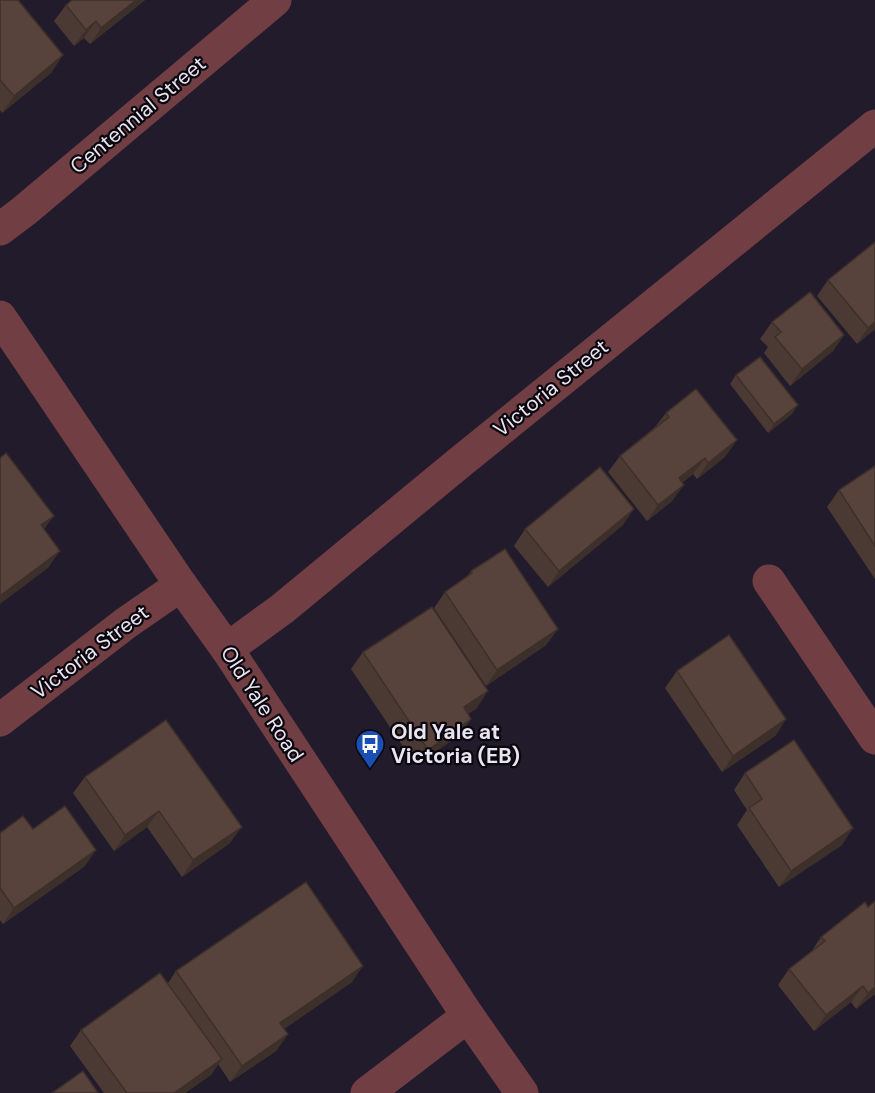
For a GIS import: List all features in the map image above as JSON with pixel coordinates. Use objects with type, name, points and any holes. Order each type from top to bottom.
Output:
[{"type":"street","name":"Centennial Street","points":[[0,229],[24,212],[275,0]]},
{"type":"street","name":"Victoria Street","points":[[227,649],[282,609],[875,126]]},
{"type":"street","name":"Old Yale Road","points":[[0,317],[181,585],[227,649],[468,1016],[522,1093]]},
{"type":"street","points":[[769,581],[875,738]]},
{"type":"street","name":"Victoria Street","points":[[0,720],[181,585]]},
{"type":"street","points":[[367,1093],[468,1016]]},
{"type":"building","points":[[0,0],[18,0],[63,55],[14,96],[0,80]]},
{"type":"building","points":[[72,0],[136,0],[101,28],[96,21],[86,30],[66,5]]},
{"type":"building","points":[[875,242],[875,322],[868,328],[828,280]]},
{"type":"building","points":[[810,292],[844,335],[802,369],[775,337],[781,332],[772,322]]},
{"type":"building","points":[[760,357],[798,405],[774,424],[736,375]]},
{"type":"building","points":[[696,389],[737,440],[708,463],[705,458],[679,478],[684,485],[658,505],[620,456],[669,417],[666,413]]},
{"type":"building","points":[[6,453],[54,516],[41,525],[60,551],[0,596],[0,458]]},
{"type":"building","points":[[875,466],[875,546],[839,490]]},
{"type":"building","points":[[600,467],[634,509],[559,571],[525,529]]},
{"type":"building","points":[[505,549],[558,629],[497,670],[445,592],[472,573],[471,571]]},
{"type":"building","points":[[432,607],[488,691],[464,707],[471,719],[428,750],[363,652]]},
{"type":"building","points":[[729,635],[786,719],[733,756],[677,671]]},
{"type":"building","points":[[166,720],[242,827],[193,860],[159,811],[125,835],[85,777]]},
{"type":"building","points":[[794,740],[853,828],[791,871],[749,808],[762,799],[745,773]]},
{"type":"building","points":[[65,806],[96,850],[14,908],[0,888],[0,833],[23,816],[33,829]]},
{"type":"building","points":[[306,882],[363,966],[280,1023],[288,1034],[242,1066],[176,971]]},
{"type":"building","points":[[875,901],[875,987],[868,993],[863,986],[826,1015],[789,969],[825,941],[821,937],[865,902],[868,907]]},
{"type":"building","points":[[160,973],[222,1059],[174,1093],[127,1093],[81,1030]]},
{"type":"building","points":[[83,1071],[98,1093],[52,1093]]},
{"type":"place","name":"Old Yale at Victoria (EB)","points":[[370,770]]}]
